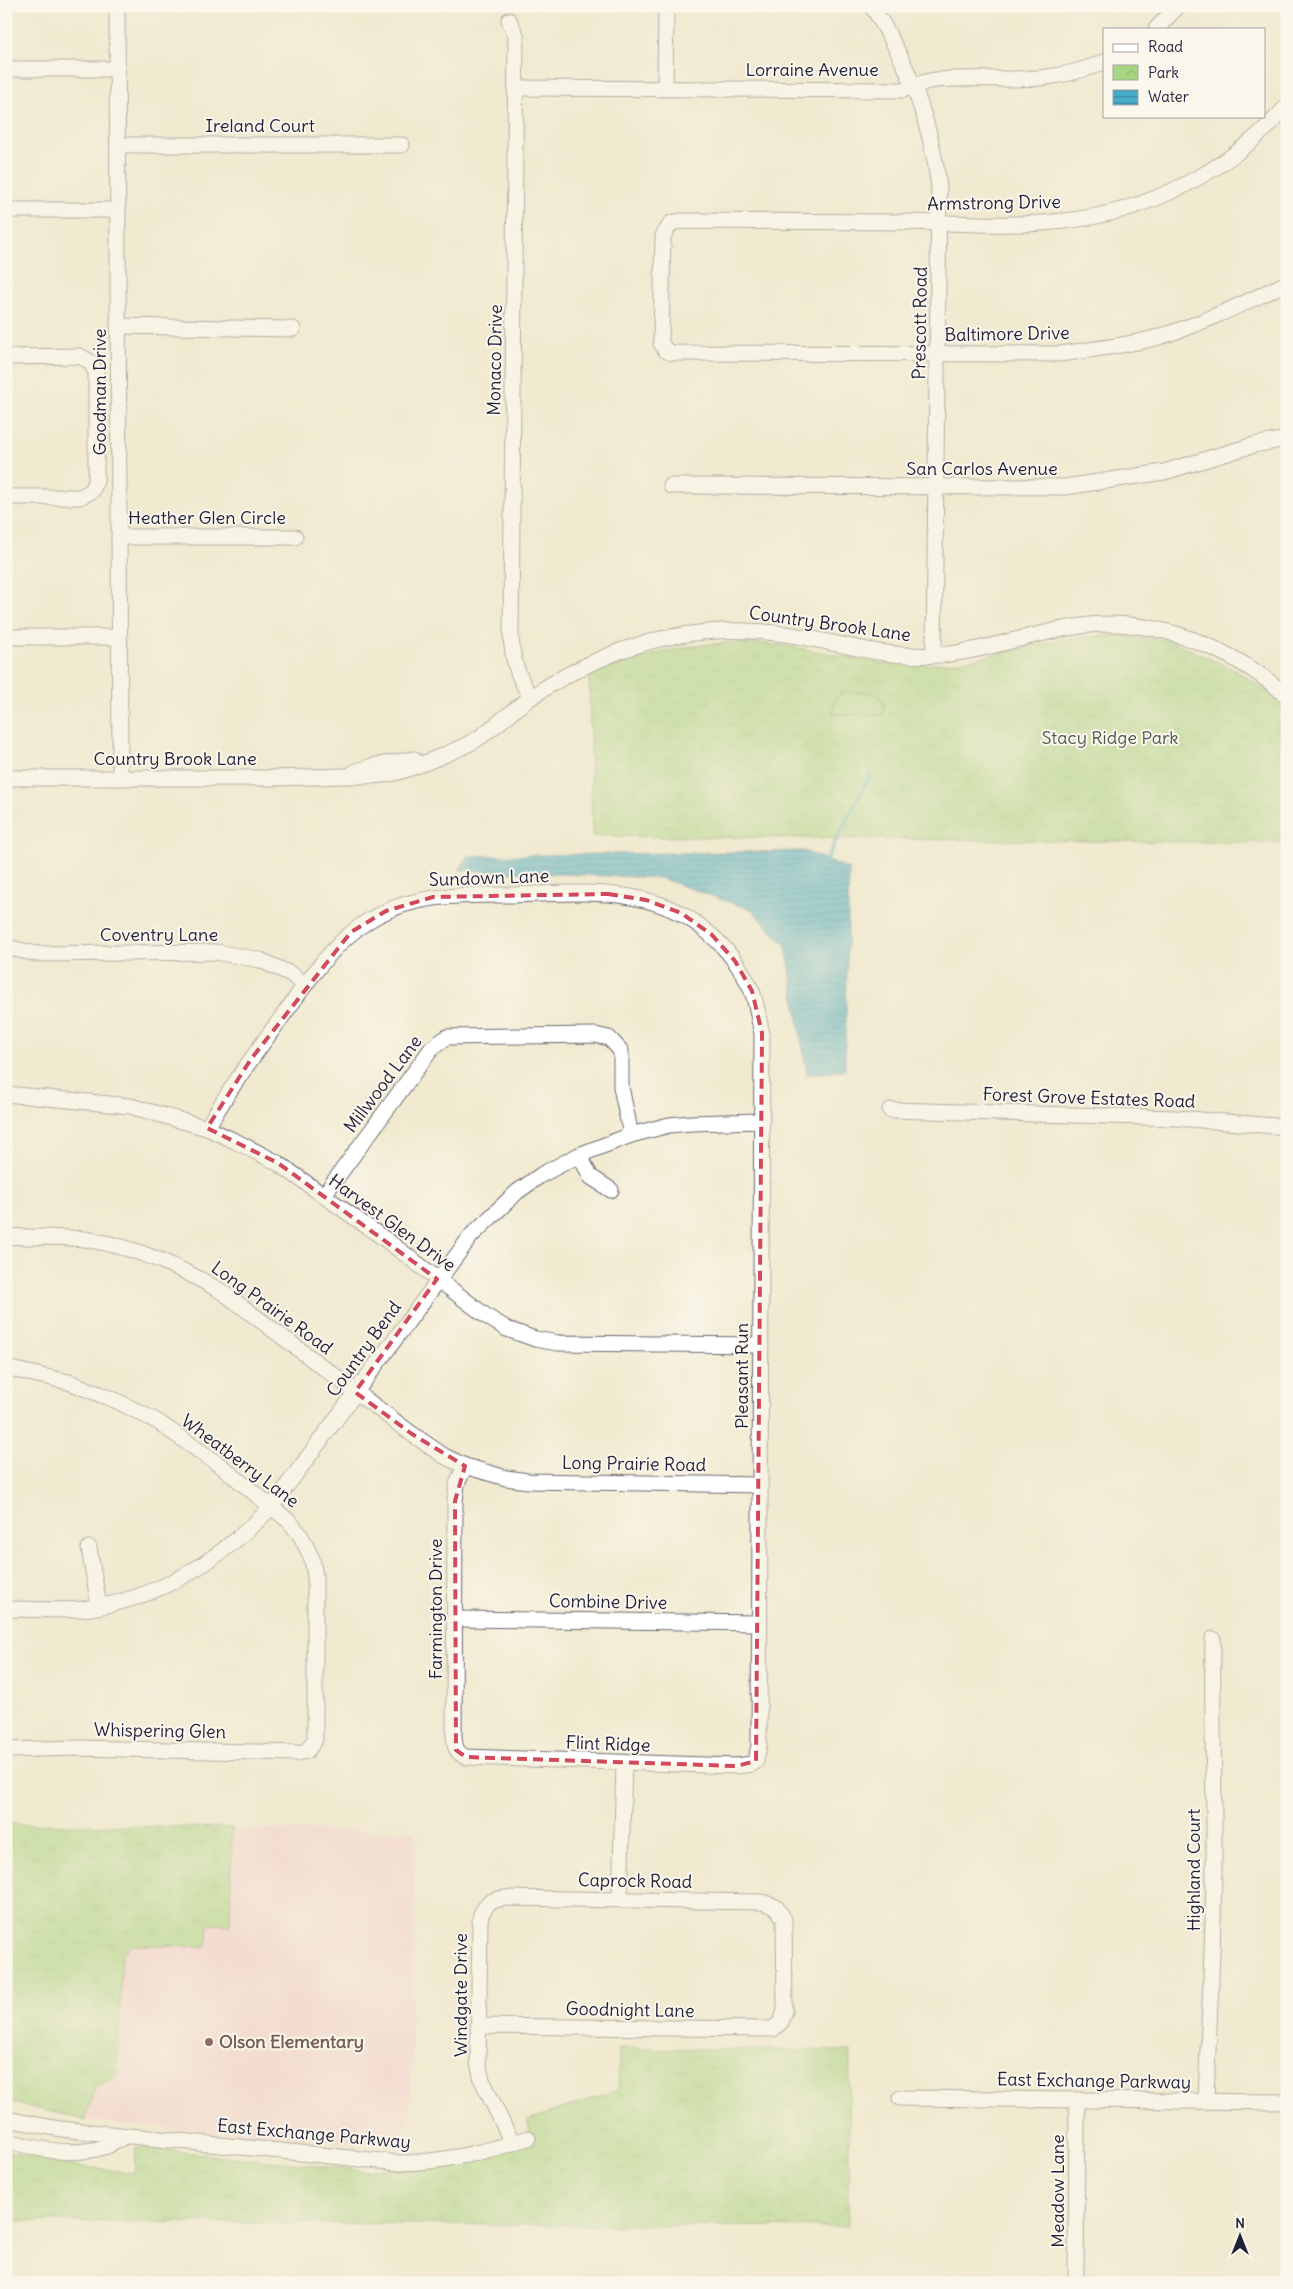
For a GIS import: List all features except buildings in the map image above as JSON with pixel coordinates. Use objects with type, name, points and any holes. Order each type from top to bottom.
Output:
[{"type":"street","name":"Goodman Drive","points":[[117,6],[120,778]]},
{"type":"street","points":[[665,88],[666,6]]},
{"type":"street","name":"Prescott Road","points":[[872,6],[898,49],[915,86],[934,151],[939,188],[934,655]]},
{"type":"street","points":[[1157,28],[1178,6]]},
{"type":"street","name":"Monaco Drive","points":[[509,20],[516,35],[511,634],[514,666],[519,679],[531,697]]},
{"type":"street","name":"Lorraine Avenue","points":[[516,88],[903,90],[934,80],[1037,80],[1062,76],[1103,62]]},
{"type":"street","points":[[6,69],[117,69]]},
{"type":"street","name":"Armstrong Drive","points":[[669,225],[681,221],[1030,224],[1065,221],[1132,206],[1172,190],[1225,161],[1252,140],[1287,106]]},
{"type":"street","name":"Ireland Court","points":[[118,145],[402,145]]},
{"type":"street","points":[[6,210],[118,210]]},
{"type":"street","name":"Baltimore Drive","points":[[669,225],[663,236],[661,340],[662,347],[668,352],[1060,354],[1120,346],[1156,337],[1202,321],[1287,283]]},
{"type":"street","points":[[118,326],[292,329]]},
{"type":"street","points":[[6,357],[80,356],[94,366],[96,481],[91,492],[80,497],[6,496]]},
{"type":"street","name":"San Carlos Avenue","points":[[671,486],[1031,489],[1098,484],[1164,472],[1254,445],[1287,439]]},
{"type":"street","name":"Heather Glen Circle","points":[[119,537],[295,537]]},
{"type":"street","name":"Country Brook Lane","points":[[6,778],[343,776],[373,766],[438,755],[476,739],[531,697],[584,667],[619,652],[671,637],[709,632],[760,632],[793,636],[857,650],[934,655],[983,648],[1052,630],[1086,626],[1129,625],[1164,631],[1206,645],[1253,670],[1287,696]]},
{"type":"street","points":[[6,637],[119,637]]},
{"type":"street","name":"Sundown Lane","points":[[207,1128],[227,1093],[332,951],[351,932],[386,911],[412,901],[456,895],[580,894],[608,894],[646,900],[681,913],[712,935],[735,960],[752,991]]},
{"type":"street","name":"Coventry Lane","points":[[6,947],[36,954],[216,952],[260,960],[291,974],[305,985]]},
{"type":"street","name":"Pleasant Run","points":[[752,991],[762,1033],[759,1750],[756,1761]]},
{"type":"street","name":"Millwood Lane","points":[[324,1195],[439,1041],[456,1036],[603,1036],[614,1041],[621,1050],[621,1087],[631,1135]]},
{"type":"street","name":"Harvest Glen Drive","points":[[6,1094],[130,1106],[207,1128],[278,1163],[493,1320],[508,1329],[535,1339],[558,1343],[761,1345]]},
{"type":"street","name":"Forest Grove Estates Road","points":[[890,1110],[1176,1118],[1287,1127]]},
{"type":"street","name":"Country Bend","points":[[6,1609],[82,1609],[152,1591],[188,1574],[218,1555],[248,1531],[272,1506],[471,1236],[499,1208],[541,1175],[579,1155],[631,1135],[669,1125],[761,1121]]},
{"type":"street","points":[[579,1155],[591,1177],[611,1190]]},
{"type":"street","name":"Long Prairie Road","points":[[6,1236],[88,1240],[119,1246],[148,1254],[192,1274],[224,1293],[420,1440],[444,1456],[465,1466],[499,1476],[528,1481],[760,1485]]},
{"type":"street","name":"Wheatberry Lane","points":[[6,1368],[68,1382],[117,1401],[158,1422],[221,1466],[290,1522],[301,1536],[312,1559],[315,1576],[315,1739],[311,1748]]},
{"type":"street","name":"Farmington Drive","points":[[458,1752],[455,1747],[454,1737],[455,1501],[457,1484],[465,1466]]},
{"type":"street","points":[[89,1548],[99,1606]]},
{"type":"street","name":"Combine Drive","points":[[455,1619],[760,1623]]},
{"type":"street","name":"Highland Court","points":[[1206,2101],[1214,1846],[1212,1758],[1213,1639]]},
{"type":"street","name":"Whispering Glen","points":[[6,1750],[78,1748],[298,1754],[311,1748]]},
{"type":"street","name":"Flint Ridge","points":[[458,1752],[466,1757],[624,1764],[736,1766],[756,1761]]},
{"type":"street","points":[[620,1900],[624,1764]]},
{"type":"street","name":"Caprock Road","points":[[489,1902],[503,1898],[769,1903],[779,1910],[785,1926],[785,2011],[779,2024]]},
{"type":"street","name":"Windgate Drive","points":[[489,1902],[481,1914],[480,1921],[478,2062],[482,2080],[512,2143]]},
{"type":"street","name":"Goodnight Lane","points":[[478,2026],[767,2031],[779,2024]]},
{"type":"street","name":"East Exchange Parkway","points":[[900,2098],[1287,2102]]},
{"type":"street","name":"Meadow Lane","points":[[1076,2283],[1077,2100]]},
{"type":"street","name":"East Exchange Parkway","points":[[6,2119],[60,2130],[400,2163],[489,2152],[528,2138]]},
{"type":"street","points":[[6,2140],[39,2148],[83,2150],[103,2147],[125,2136]]},
{"type":"highlighted area","points":[[608,894],[646,900],[681,913],[712,935],[735,961],[752,991],[762,1033],[756,1761],[736,1766],[570,1762],[466,1757],[456,1750],[455,1501],[465,1466],[412,1434],[355,1392],[437,1279],[278,1163],[207,1128],[251,1059],[351,932],[386,911],[433,897]]},
{"type":"shaded area","name":"Olson Elementary","points":[[6,1824],[415,1832],[410,2145],[296,2139],[95,2122],[6,2101]]},
{"type":"green space","name":"Stacy Ridge Park","points":[[1111,635],[1171,641],[1235,670],[1273,695],[1287,708],[1287,843],[592,836],[589,676],[612,667],[635,659],[682,648],[729,643],[795,647],[898,665],[935,664],[990,656],[1074,638]]},
{"type":"green space","points":[[845,692],[873,693],[878,696],[884,706],[884,715],[833,714],[835,700]]},
{"type":"green space","points":[[9,1824],[232,1828],[230,1925],[208,1924],[207,1947],[132,1945],[122,1953],[117,2075],[94,2091],[85,2120],[6,2101]]},
{"type":"green space","points":[[619,2048],[850,2051],[848,2227],[6,2221],[6,2151],[61,2164],[134,2173],[136,2147],[365,2171],[442,2164],[531,2143],[528,2120],[618,2090]]},
{"type":"water","points":[[804,851],[849,869],[845,1070],[807,1075],[786,946],[752,910],[660,878],[459,870],[468,856]]},
{"type":"waterway","points":[[826,860],[871,773]]},
{"type":"place","name":"Olson Elementary","points":[[209,2042]]}]
